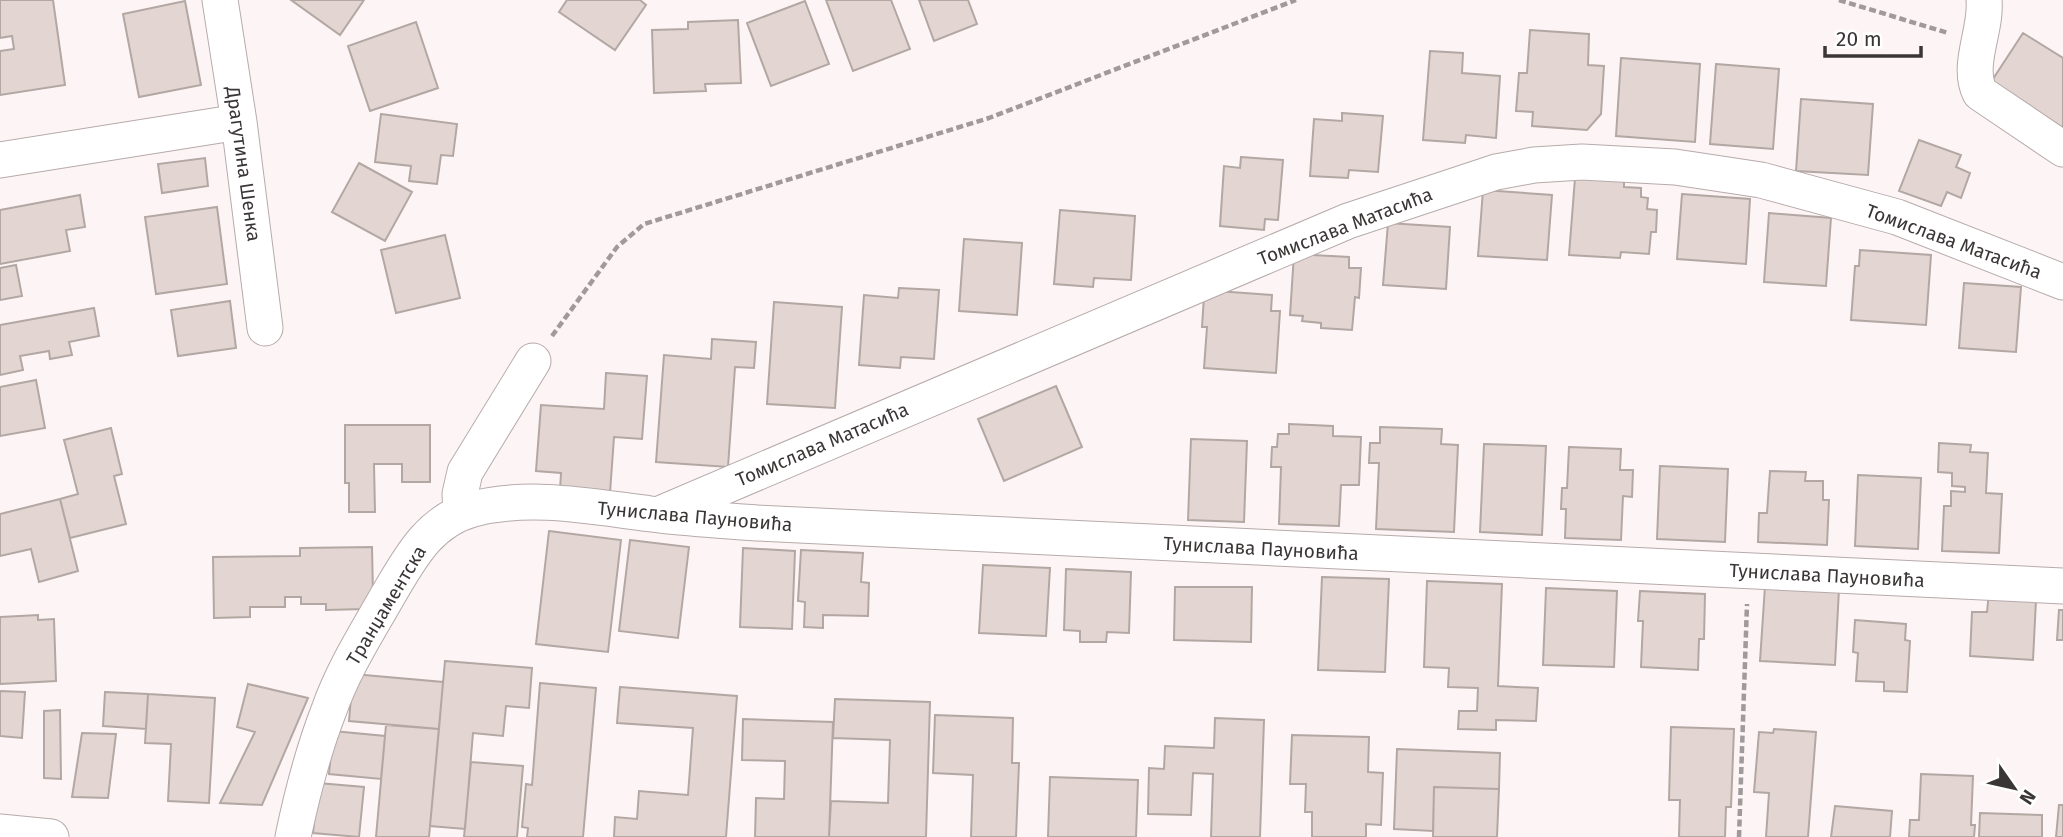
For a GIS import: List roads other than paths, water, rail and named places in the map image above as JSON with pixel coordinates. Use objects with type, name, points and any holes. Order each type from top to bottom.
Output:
[{"type":"street","name":"Драгутина Шенка","points":[[220,0],[239,122],[265,328]]},
{"type":"street","points":[[1984,0],[1985,13],[1976,53],[1977,87],[1980,93],[2063,149]]},
{"type":"street","points":[[0,160],[239,122]]},
{"type":"street","name":"Томислава Матасића","points":[[658,515],[1348,220],[1438,189],[1509,170],[1558,162],[1582,162],[1715,171],[1761,180],[1897,217],[2063,282]]},
{"type":"street","points":[[461,513],[460,494],[464,472],[533,361]]},
{"type":"street","name":"Тунислава Пауновића","points":[[461,513],[504,503],[538,502],[757,523],[2063,586]]},
{"type":"street","name":"Транџаментска","points":[[293,837],[329,708],[354,656],[402,572],[422,543],[437,525],[461,513]]},
{"type":"street","points":[[0,832],[51,837]]}]
